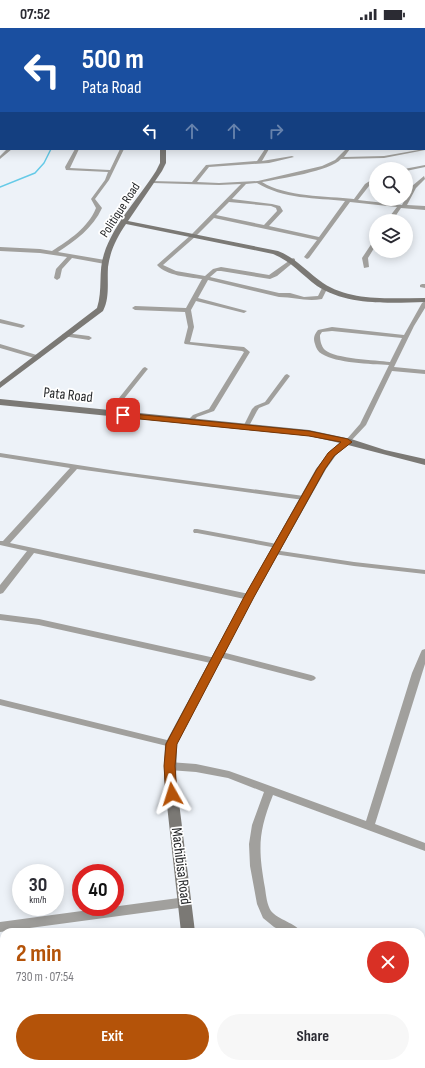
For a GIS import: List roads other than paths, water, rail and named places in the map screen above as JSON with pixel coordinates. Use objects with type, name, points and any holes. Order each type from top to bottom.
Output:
[{"type":"street","points":[[0,158],[9,150]]},
{"type":"street","points":[[76,150],[67,167],[68,170],[111,171]]},
{"type":"street","points":[[53,254],[76,238],[96,216],[99,208],[94,202],[94,199],[99,193],[122,150]]},
{"type":"street","name":"Politique Road","points":[[65,335],[100,309],[105,262],[117,232],[153,182],[163,163],[163,150]]},
{"type":"street","points":[[258,163],[266,150]]},
{"type":"street","points":[[153,182],[244,184],[258,182],[329,165],[341,158],[347,150]]},
{"type":"street","points":[[341,158],[379,157],[418,150]]},
{"type":"street","points":[[194,183],[208,166],[258,163],[292,157]]},
{"type":"street","points":[[413,169],[425,166]]},
{"type":"street","points":[[395,214],[414,187],[424,177]]},
{"type":"street","points":[[258,182],[276,191],[401,207],[425,208]]},
{"type":"street","points":[[355,201],[369,183]]},
{"type":"street","points":[[244,184],[194,235],[161,264],[160,267],[172,272],[304,299],[320,298],[325,287]]},
{"type":"street","points":[[228,200],[278,207],[280,211],[265,227]]},
{"type":"street","points":[[307,257],[322,239],[349,200]]},
{"type":"street","points":[[213,216],[322,239]]},
{"type":"street","points":[[125,222],[273,252],[293,260],[312,278],[325,287],[344,294],[366,299],[425,300]]},
{"type":"street","points":[[0,249],[18,249],[105,262]]},
{"type":"street","points":[[366,267],[365,258],[369,252]]},
{"type":"street","points":[[57,278],[59,269],[70,257]]},
{"type":"street","points":[[189,422],[195,416],[212,410],[247,352],[244,349],[186,343],[191,327],[188,310],[206,278],[215,270],[221,269],[270,277],[275,275],[293,260]]},
{"type":"street","points":[[195,298],[244,311]]},
{"type":"street","points":[[348,442],[363,425],[406,337],[425,303]]},
{"type":"street","points":[[135,308],[188,310]]},
{"type":"street","points":[[0,321],[22,326]]},
{"type":"street","points":[[406,337],[332,329],[320,330],[316,335],[321,350],[326,354],[425,372]]},
{"type":"street","points":[[0,386],[65,335],[89,338]]},
{"type":"street","points":[[0,346],[38,357]]},
{"type":"street","points":[[109,414],[145,369]]},
{"type":"street","points":[[246,427],[254,410],[257,407],[267,403],[287,376]]},
{"type":"street","name":"Pata Road","points":[[0,402],[309,433],[425,462]]},
{"type":"street","name":"Machibisa Road","points":[[188,928],[186,902],[169,766],[171,744],[216,657],[304,498],[331,454],[340,446],[348,442]]},
{"type":"street","points":[[0,455],[75,467],[304,498]]},
{"type":"street","points":[[75,467],[3,543],[249,597]]},
{"type":"street","points":[[197,531],[276,549],[354,564],[425,572]]},
{"type":"street","points":[[0,591],[32,550]]},
{"type":"street","points":[[0,617],[39,622],[216,657],[311,678]]},
{"type":"street","points":[[369,827],[417,673],[425,652]]},
{"type":"street","points":[[0,702],[171,744]]},
{"type":"street","points":[[169,766],[196,768],[229,775],[269,791],[425,847]]},
{"type":"street","points":[[269,791],[259,815],[253,848],[265,911],[274,920],[288,928]]},
{"type":"street","points":[[0,928],[186,902]]},
{"type":"waterway","points":[[0,187],[35,173],[44,163],[50,150]]}]
